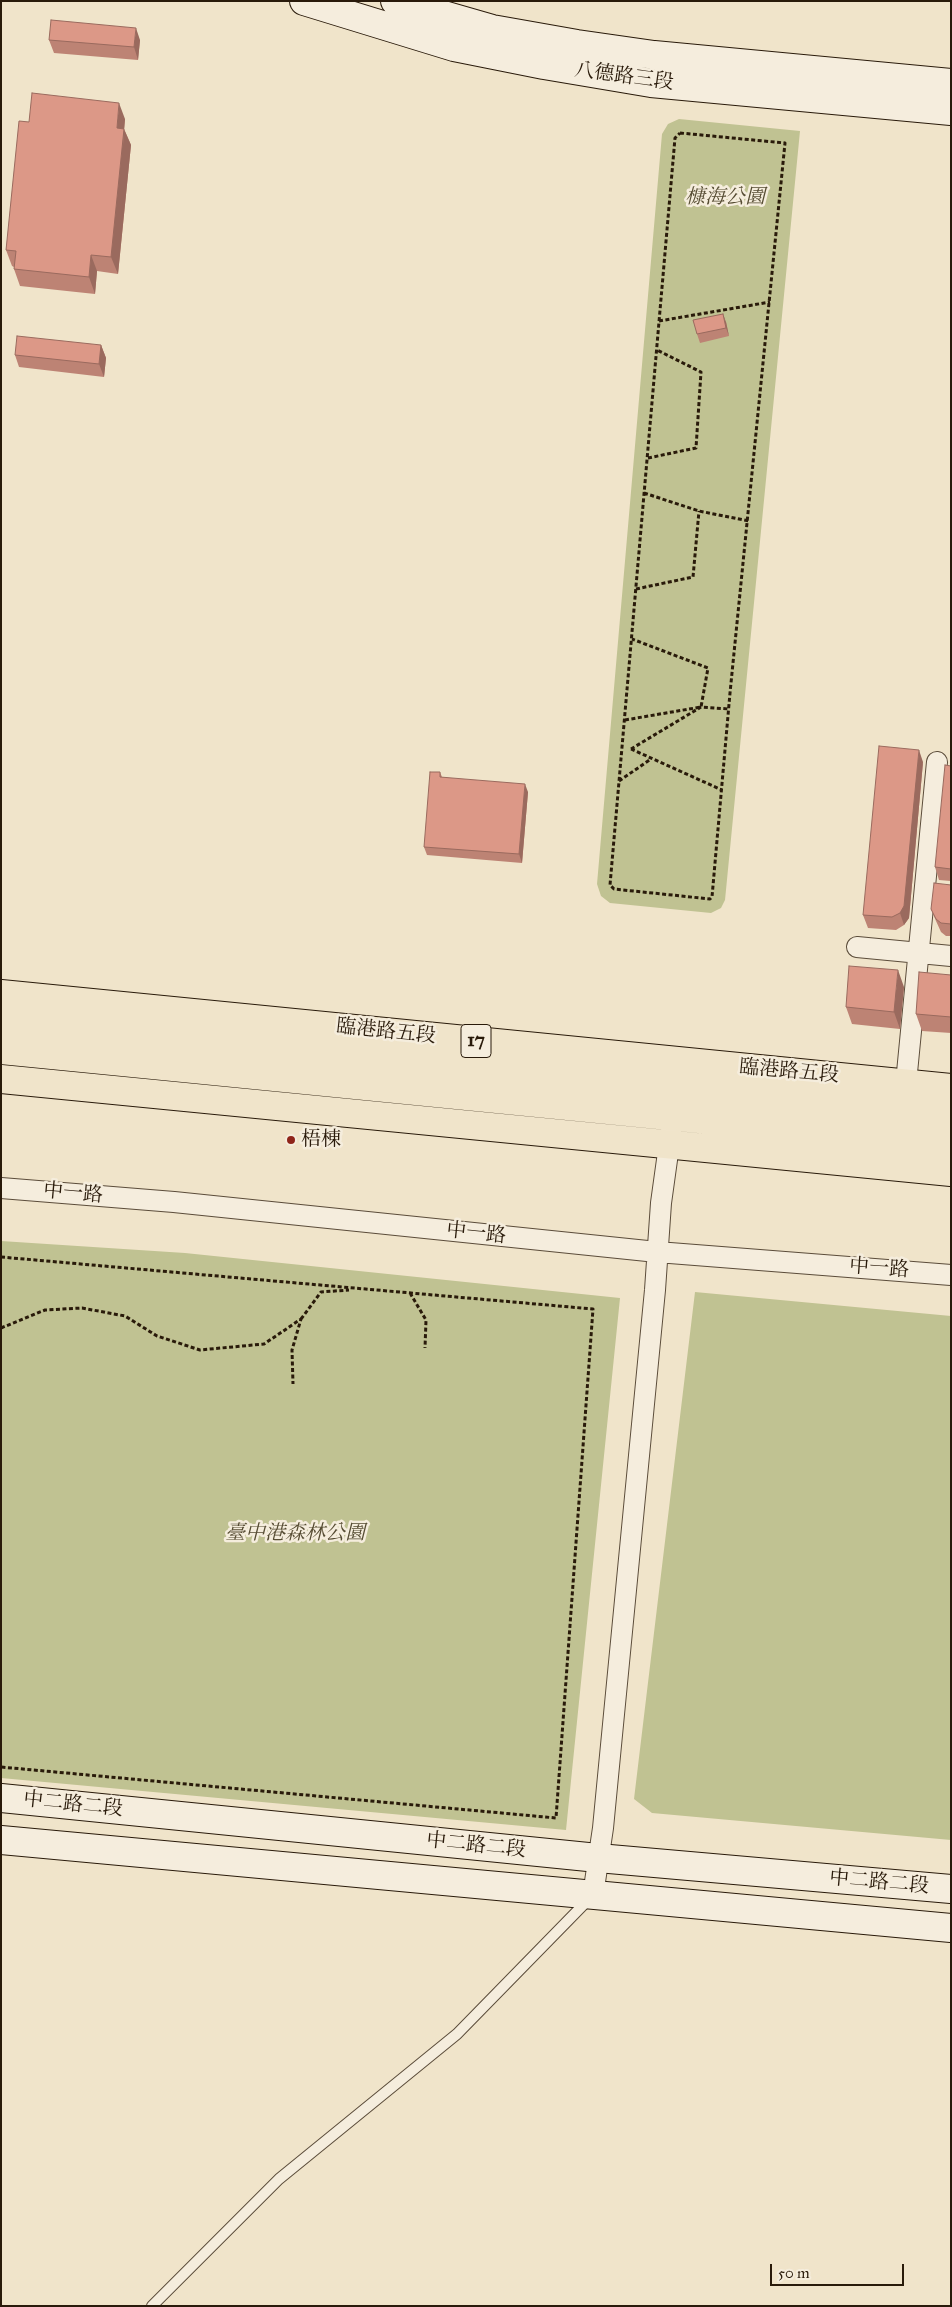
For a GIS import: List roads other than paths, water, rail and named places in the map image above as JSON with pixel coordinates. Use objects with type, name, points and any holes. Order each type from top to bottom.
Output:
[{"type":"main road","name":"臨港路五段","points":[[1,994],[951,1088]]},
{"type":"main road","name":"臨港路五段","points":[[1,1022],[951,1116]]},
{"type":"main road","points":[[1,1050],[672,1118],[951,1144]]},
{"type":"main road","points":[[1,1079],[669,1146],[951,1172]]},
{"type":"street","name":"八德路三段","points":[[304,1],[454,47],[544,65],[651,83],[951,110]]},
{"type":"street","name":"八德路三段","points":[[395,1],[492,29],[654,55],[951,83]]},
{"type":"street","points":[[651,83],[654,55]]},
{"type":"street","points":[[906,1084],[937,762]]},
{"type":"street","points":[[858,947],[951,956]]},
{"type":"street","points":[[593,1895],[661,1203],[669,1146],[677,1062]]},
{"type":"street","name":"中一路","points":[[1,1188],[174,1202],[657,1252],[951,1275]]},
{"type":"street","name":"中二路二段","points":[[1,1798],[598,1858],[951,1889]]},
{"type":"street","name":"中二路二段","points":[[1,1840],[951,1928]]},
{"type":"lane","points":[[152,2306],[279,2179],[457,2034],[593,1895]]},
{"type":"place","name":"梧棟","points":[[291,1140]]},
{"type":"park label","name":"槺海公園","points":[[725,198]]},
{"type":"park label","name":"臺中港森林公園","points":[[295,1534]]}]
